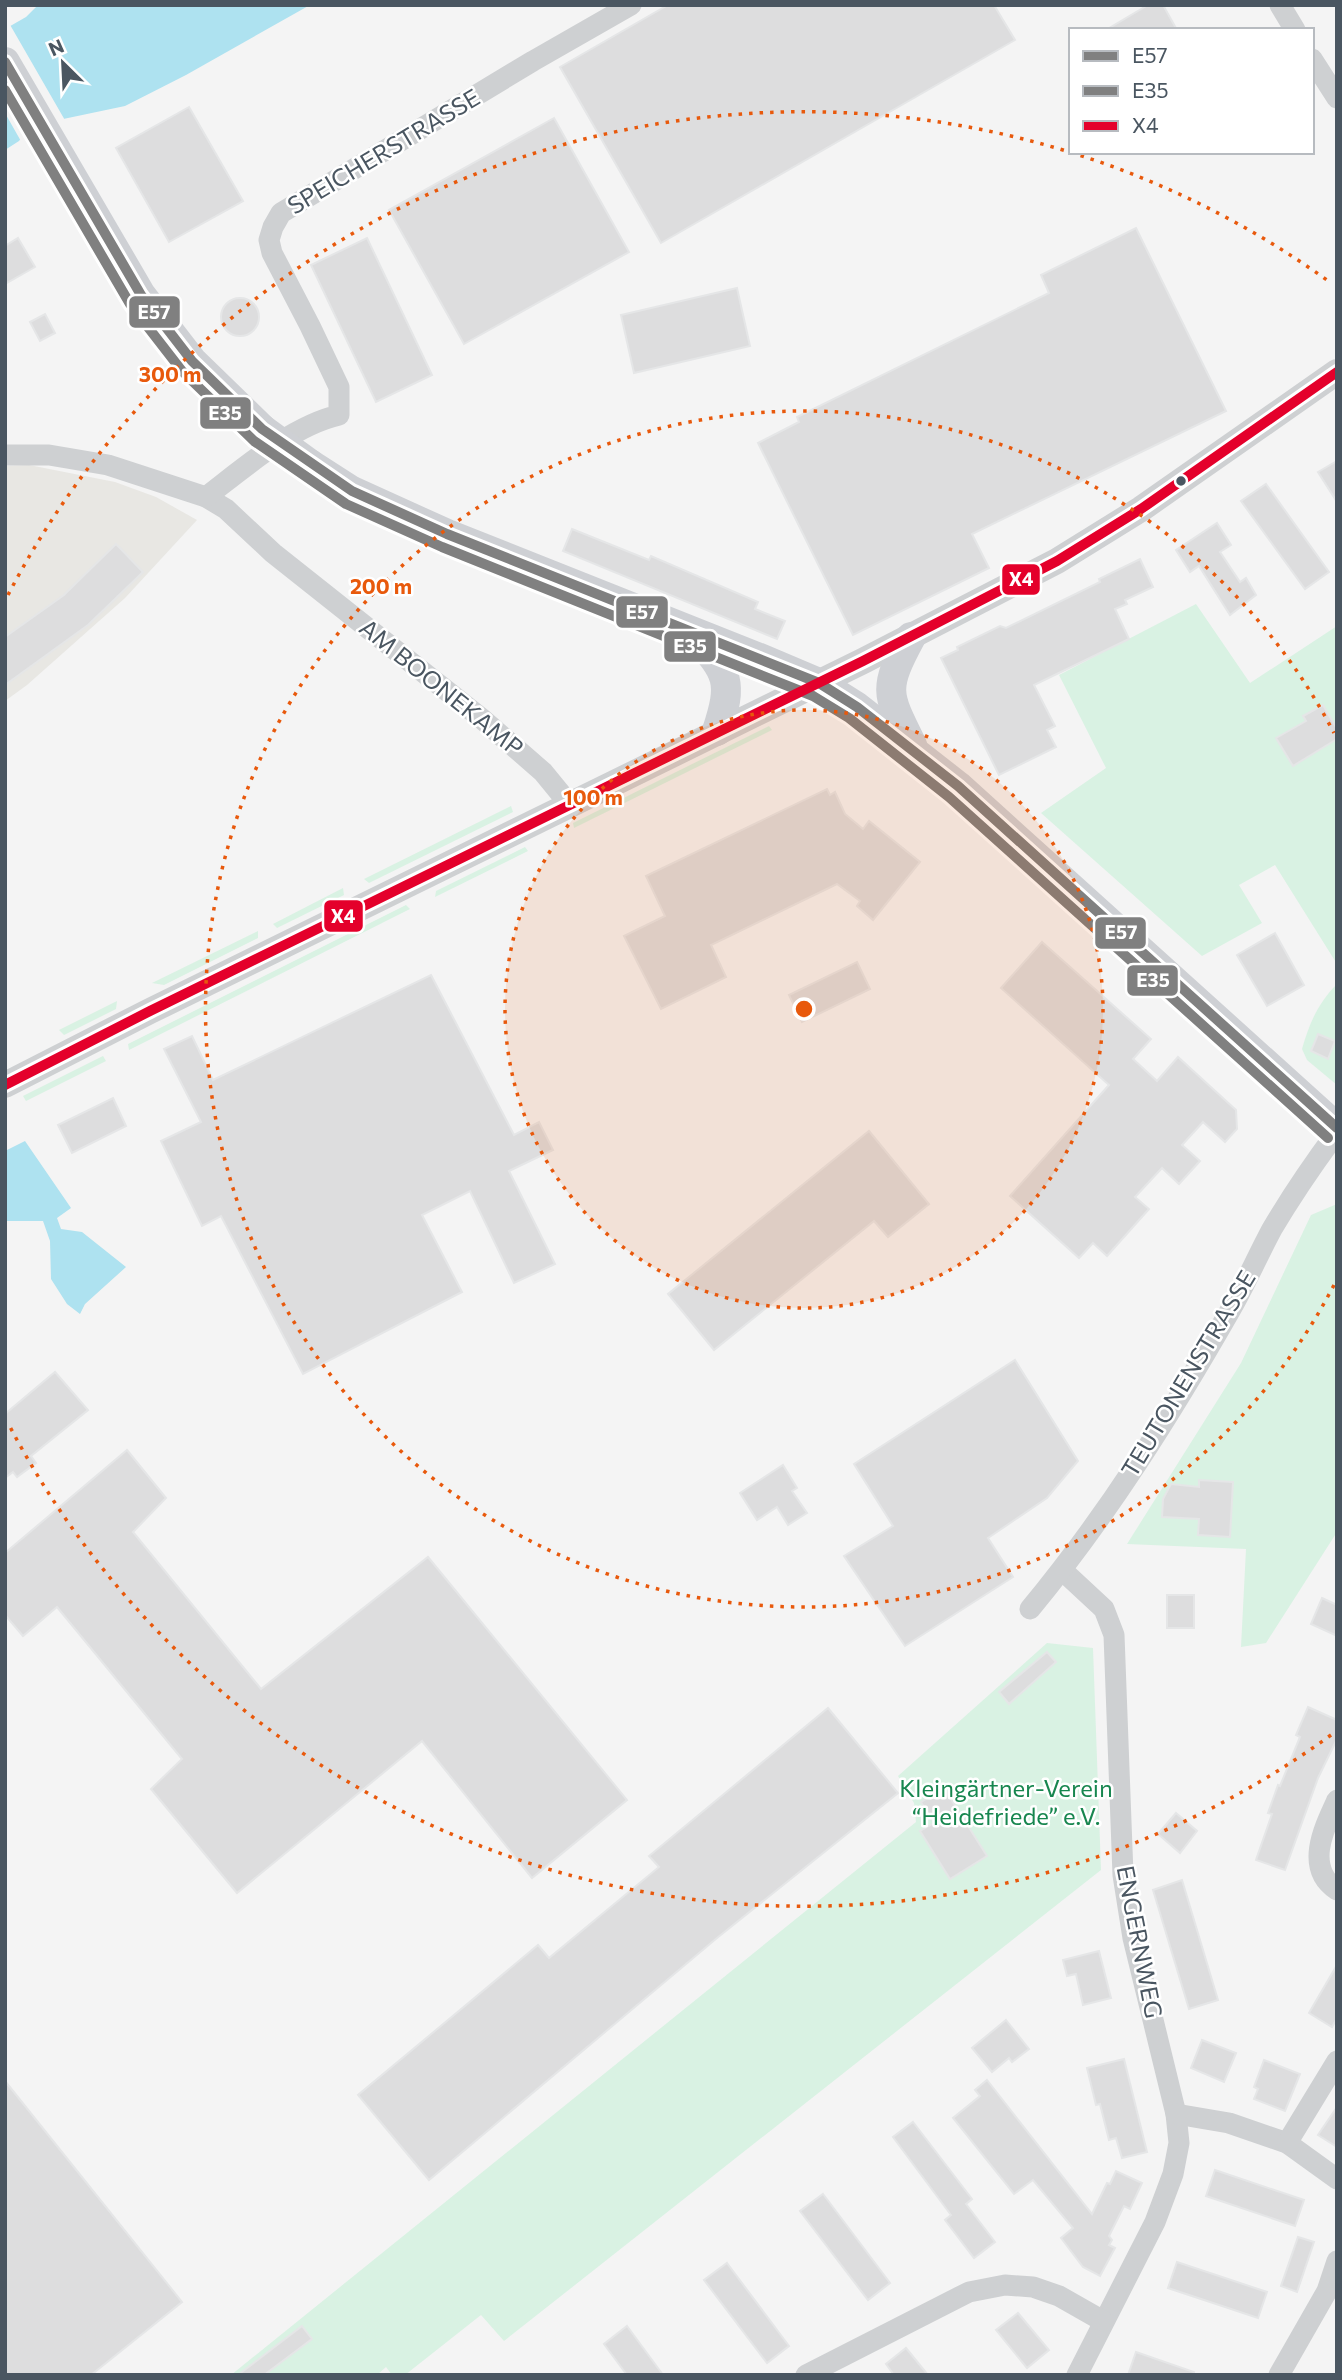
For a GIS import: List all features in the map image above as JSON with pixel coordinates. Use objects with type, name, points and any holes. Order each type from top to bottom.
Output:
[{"type":"main road","points":[[5,62],[148,305],[192,361],[261,429],[352,491],[447,534],[819,683],[857,707],[958,786],[1337,1130]]},
{"type":"main road","points":[[689,630],[715,657],[725,678],[726,698],[717,731]]},
{"type":"main road","points":[[911,637],[897,663],[891,697],[892,706],[915,751]]},
{"type":"street","name":"SPEICHERSTRASSE","points":[[206,497],[269,450],[320,419],[339,415],[339,387],[272,253],[270,240],[273,227],[281,213],[631,5]]},
{"type":"street","points":[[1280,5],[1294,28]]},
{"type":"street","points":[[1314,62],[1337,98]]},
{"type":"street","points":[[5,1085],[717,731],[819,683],[1057,561],[1141,509],[1337,372]]},
{"type":"street","name":"AM BOONEKAMP","points":[[5,455],[49,455],[108,464],[206,497],[226,509],[273,553],[481,718],[543,772],[570,805]]},
{"type":"street","name":"TEUTONENSTRASSE","points":[[1030,1609],[1125,1483],[1232,1307],[1272,1229],[1337,1130]]},
{"type":"street","name":"ENGERNWEG","points":[[1062,1570],[1104,1609],[1114,1635],[1123,1875],[1133,1938],[1176,2114],[1180,2143],[1173,2174],[1155,2222],[1077,2375]]},
{"type":"street","points":[[1337,1800],[1322,1830],[1319,1848],[1322,1875],[1329,1885],[1337,1890]]},
{"type":"street","points":[[1287,2143],[1337,2062]]},
{"type":"street","points":[[1176,2114],[1229,2123],[1287,2143],[1337,2179]]},
{"type":"street","points":[[1279,2375],[1327,2291],[1337,2261]]},
{"type":"street","points":[[806,2375],[969,2292],[1005,2285],[1033,2287],[1059,2296],[1103,2321]]},
{"type":"shaded area","points":[[29,465],[115,482],[156,497],[197,520],[125,598],[27,685],[5,701],[5,466]]},
{"type":"green space","points":[[1196,604],[1250,683],[1337,626],[1337,964],[1275,865],[1239,885],[1262,923],[1202,956],[1041,813],[1106,768],[1059,675]]},
{"type":"green space","points":[[769,726],[772,730],[574,828],[573,823]]},
{"type":"green space","points":[[511,806],[513,812],[369,883],[364,879]]},
{"type":"green space","points":[[525,847],[528,851],[435,897],[436,891]]},
{"type":"green space","points":[[343,888],[344,895],[277,928],[273,924]]},
{"type":"green space","points":[[406,905],[410,909],[129,1050],[128,1044]]},
{"type":"green space","points":[[258,931],[258,938],[164,985],[152,983]]},
{"type":"green space","points":[[1337,984],[1337,1085],[1307,1060],[1302,1049],[1315,1014]]},
{"type":"green space","points":[[117,1001],[116,1009],[64,1035],[59,1030]]},
{"type":"green space","points":[[103,1056],[106,1061],[26,1101],[23,1096]]},
{"type":"green space","points":[[1337,1204],[1337,1532],[1266,1643],[1241,1647],[1246,1549],[1127,1544],[1241,1363],[1311,1215]]},
{"type":"green space","name":"Kleingärtner-Verein “Heidefriede” e.V.","points":[[1047,1643],[1093,1648],[1101,1870],[504,2341],[481,2315],[405,2375],[392,2375],[386,2367],[377,2375],[231,2375],[916,1822],[914,1803],[898,1776]]},
{"type":"water","points":[[38,5],[310,5],[125,106],[30,126],[19,141],[5,150],[5,29],[26,17]]},
{"type":"water","points":[[25,1141],[71,1208],[57,1218],[61,1229],[82,1232],[126,1267],[85,1304],[80,1314],[67,1304],[51,1279],[50,1241],[43,1221],[5,1221],[5,1151]]},
{"type":"pier","points":[[9,23],[66,122],[32,129],[22,143],[5,113],[5,25]]},
{"type":"building","points":[[668,5],[994,5],[1015,40],[661,243],[560,67]]},
{"type":"building","points":[[1148,5],[1163,5],[1176,28],[1109,28]]},
{"type":"building","points":[[189,107],[243,201],[169,242],[116,148]]},
{"type":"building","points":[[554,118],[629,252],[464,344],[389,210]]},
{"type":"building","points":[[1136,228],[1226,411],[972,534],[989,568],[853,635],[758,443],[799,422],[797,417],[1049,293],[1041,275]]},
{"type":"building","points":[[18,238],[35,267],[5,284],[5,246]]},
{"type":"building","points":[[367,238],[432,375],[376,402],[311,265]]},
{"type":"building","points":[[737,288],[750,346],[634,373],[621,315]]},
{"type":"building","points":[[240,298],[253,304],[259,317],[253,330],[240,336],[227,330],[221,317],[227,304]]},
{"type":"building","points":[[45,314],[55,333],[40,341],[30,322]]},
{"type":"building","points":[[1337,461],[1337,502],[1318,472]]},
{"type":"building","points":[[1266,484],[1329,572],[1305,589],[1241,501]]},
{"type":"building","points":[[1217,523],[1231,545],[1220,552],[1240,582],[1246,578],[1256,595],[1230,615],[1199,566],[1190,572],[1176,550]]},
{"type":"building","points":[[572,529],[649,560],[651,556],[758,602],[755,609],[785,621],[777,639],[563,551]]},
{"type":"building","points":[[116,544],[143,572],[88,625],[5,685],[5,637],[64,595]]},
{"type":"building","points":[[1140,559],[1153,587],[1125,600],[1127,604],[1115,609],[1129,639],[1034,685],[1055,726],[1047,730],[1056,747],[999,775],[941,658],[1000,626],[1006,628],[1100,582],[1099,579]]},
{"type":"building","points":[[1323,705],[1337,729],[1337,739],[1293,766],[1276,738],[1306,721],[1303,716]]},
{"type":"building","points":[[827,789],[830,795],[835,792],[845,814],[863,829],[869,821],[920,862],[873,920],[857,906],[860,901],[837,884],[711,945],[726,977],[661,1009],[624,936],[665,916],[646,876]]},
{"type":"building","points":[[1275,933],[1304,985],[1267,1006],[1237,955]]},
{"type":"building","points":[[1042,942],[1151,1039],[1133,1059],[1157,1081],[1178,1057],[1236,1110],[1237,1129],[1225,1142],[1203,1122],[1182,1145],[1200,1161],[1179,1184],[1162,1168],[1135,1197],[1149,1209],[1107,1256],[1093,1243],[1079,1258],[1010,1196],[1109,1085],[1001,988]]},
{"type":"building","points":[[857,962],[870,989],[802,1022],[789,995]]},
{"type":"building","points":[[431,975],[514,1135],[539,1122],[553,1150],[509,1171],[555,1264],[514,1283],[470,1191],[422,1215],[462,1292],[303,1374],[221,1216],[202,1226],[161,1141],[201,1122],[164,1049],[192,1036],[213,1080]]},
{"type":"building","points":[[1318,1034],[1335,1041],[1328,1059],[1311,1051]]},
{"type":"building","points":[[113,1098],[126,1126],[72,1153],[58,1125]]},
{"type":"building","points":[[869,1131],[929,1204],[888,1237],[874,1221],[714,1350],[668,1294]]},
{"type":"building","points":[[1015,1360],[1078,1461],[1047,1498],[988,1538],[1013,1577],[905,1646],[844,1556],[893,1526],[854,1464]]},
{"type":"building","points":[[55,1372],[88,1410],[31,1456],[36,1463],[17,1477],[13,1472],[5,1478],[5,1414]]},
{"type":"building","points":[[127,1450],[166,1498],[133,1532],[261,1689],[428,1557],[627,1800],[532,1878],[422,1741],[237,1893],[151,1789],[182,1759],[57,1607],[23,1636],[5,1615],[5,1553]]},
{"type":"building","points":[[783,1465],[797,1488],[792,1491],[807,1513],[788,1525],[777,1507],[757,1520],[740,1493]]},
{"type":"building","points":[[1199,1480],[1233,1482],[1230,1537],[1198,1535],[1199,1519],[1162,1517],[1163,1499],[1171,1484],[1199,1487]]},
{"type":"building","points":[[1167,1595],[1194,1595],[1194,1628],[1167,1628]]},
{"type":"building","points":[[1322,1598],[1337,1605],[1337,1636],[1311,1624]]},
{"type":"building","points":[[1047,1652],[1056,1662],[1009,1704],[999,1692]]},
{"type":"building","points":[[1308,1707],[1337,1720],[1337,1739],[1318,1778],[1285,1870],[1256,1860],[1272,1814],[1268,1813],[1300,1737],[1296,1735]]},
{"type":"building","points":[[828,1708],[898,1793],[717,1938],[429,2180],[358,2095],[538,1945],[549,1958],[659,1867],[649,1856]]},
{"type":"building","points":[[944,1788],[987,1856],[950,1879],[920,1831],[934,1823],[921,1802]]},
{"type":"building","points":[[1176,1813],[1197,1831],[1180,1853],[1158,1834]]},
{"type":"building","points":[[1182,1880],[1218,2000],[1189,2009],[1153,1890]]},
{"type":"building","points":[[1099,1951],[1111,1998],[1083,2005],[1076,1974],[1067,1976],[1063,1960]]},
{"type":"building","points":[[1337,1965],[1337,2018],[1332,2027],[1309,2013]]},
{"type":"building","points":[[1006,2020],[1029,2049],[1012,2062],[1009,2058],[992,2072],[972,2048]]},
{"type":"building","points":[[1202,2040],[1236,2053],[1224,2082],[1191,2068]]},
{"type":"building","points":[[1124,2059],[1147,2152],[1122,2158],[1116,2138],[1109,2140],[1100,2104],[1096,2105],[1087,2068]]},
{"type":"building","points":[[1264,2060],[1300,2074],[1285,2111],[1254,2099],[1258,2089],[1254,2087]]},
{"type":"building","points":[[987,2080],[1092,2214],[1116,2171],[1142,2183],[1130,2209],[1124,2206],[1109,2236],[1112,2240],[1109,2245],[1115,2248],[1100,2276],[1083,2267],[1061,2238],[1073,2228],[1033,2180],[1014,2194],[953,2118],[980,2096],[975,2090]]},
{"type":"building","points":[[5,2081],[182,2302],[91,2375],[5,2375]]},
{"type":"building","points":[[1337,2107],[1337,2147],[1318,2135]]},
{"type":"building","points":[[913,2122],[972,2199],[966,2204],[995,2242],[974,2258],[945,2220],[951,2215],[893,2137]]},
{"type":"building","points":[[1215,2170],[1304,2200],[1295,2226],[1206,2196]]},
{"type":"building","points":[[823,2194],[890,2283],[868,2300],[800,2211]]},
{"type":"building","points":[[1298,2237],[1314,2242],[1297,2292],[1281,2286]]},
{"type":"building","points":[[1177,2262],[1267,2292],[1258,2318],[1168,2288]]},
{"type":"building","points":[[727,2263],[789,2346],[767,2363],[704,2280]]},
{"type":"building","points":[[1018,2313],[1049,2350],[1027,2368],[996,2330]]},
{"type":"building","points":[[302,2326],[312,2339],[264,2375],[238,2375]]},
{"type":"building","points":[[627,2326],[663,2375],[627,2375],[604,2344]]},
{"type":"building","points":[[906,2348],[928,2375],[894,2375],[886,2364]]},
{"type":"building","points":[[1136,2352],[1194,2372],[1193,2375],[1128,2375]]},
{"type":"transit line","name":"E57","points":[[5,62],[141,295],[192,361],[262,429],[352,491],[447,534],[819,683],[857,707],[958,786],[1337,1128]]},
{"type":"transit line","name":"E35","points":[[5,90],[130,304],[182,371],[254,441],[346,504],[442,547],[813,696],[849,718],[949,797],[1328,1138]]},
{"type":"transit line","name":"X4","points":[[5,1085],[150,1011],[863,661],[1057,561],[1141,509],[1337,372]]}]
